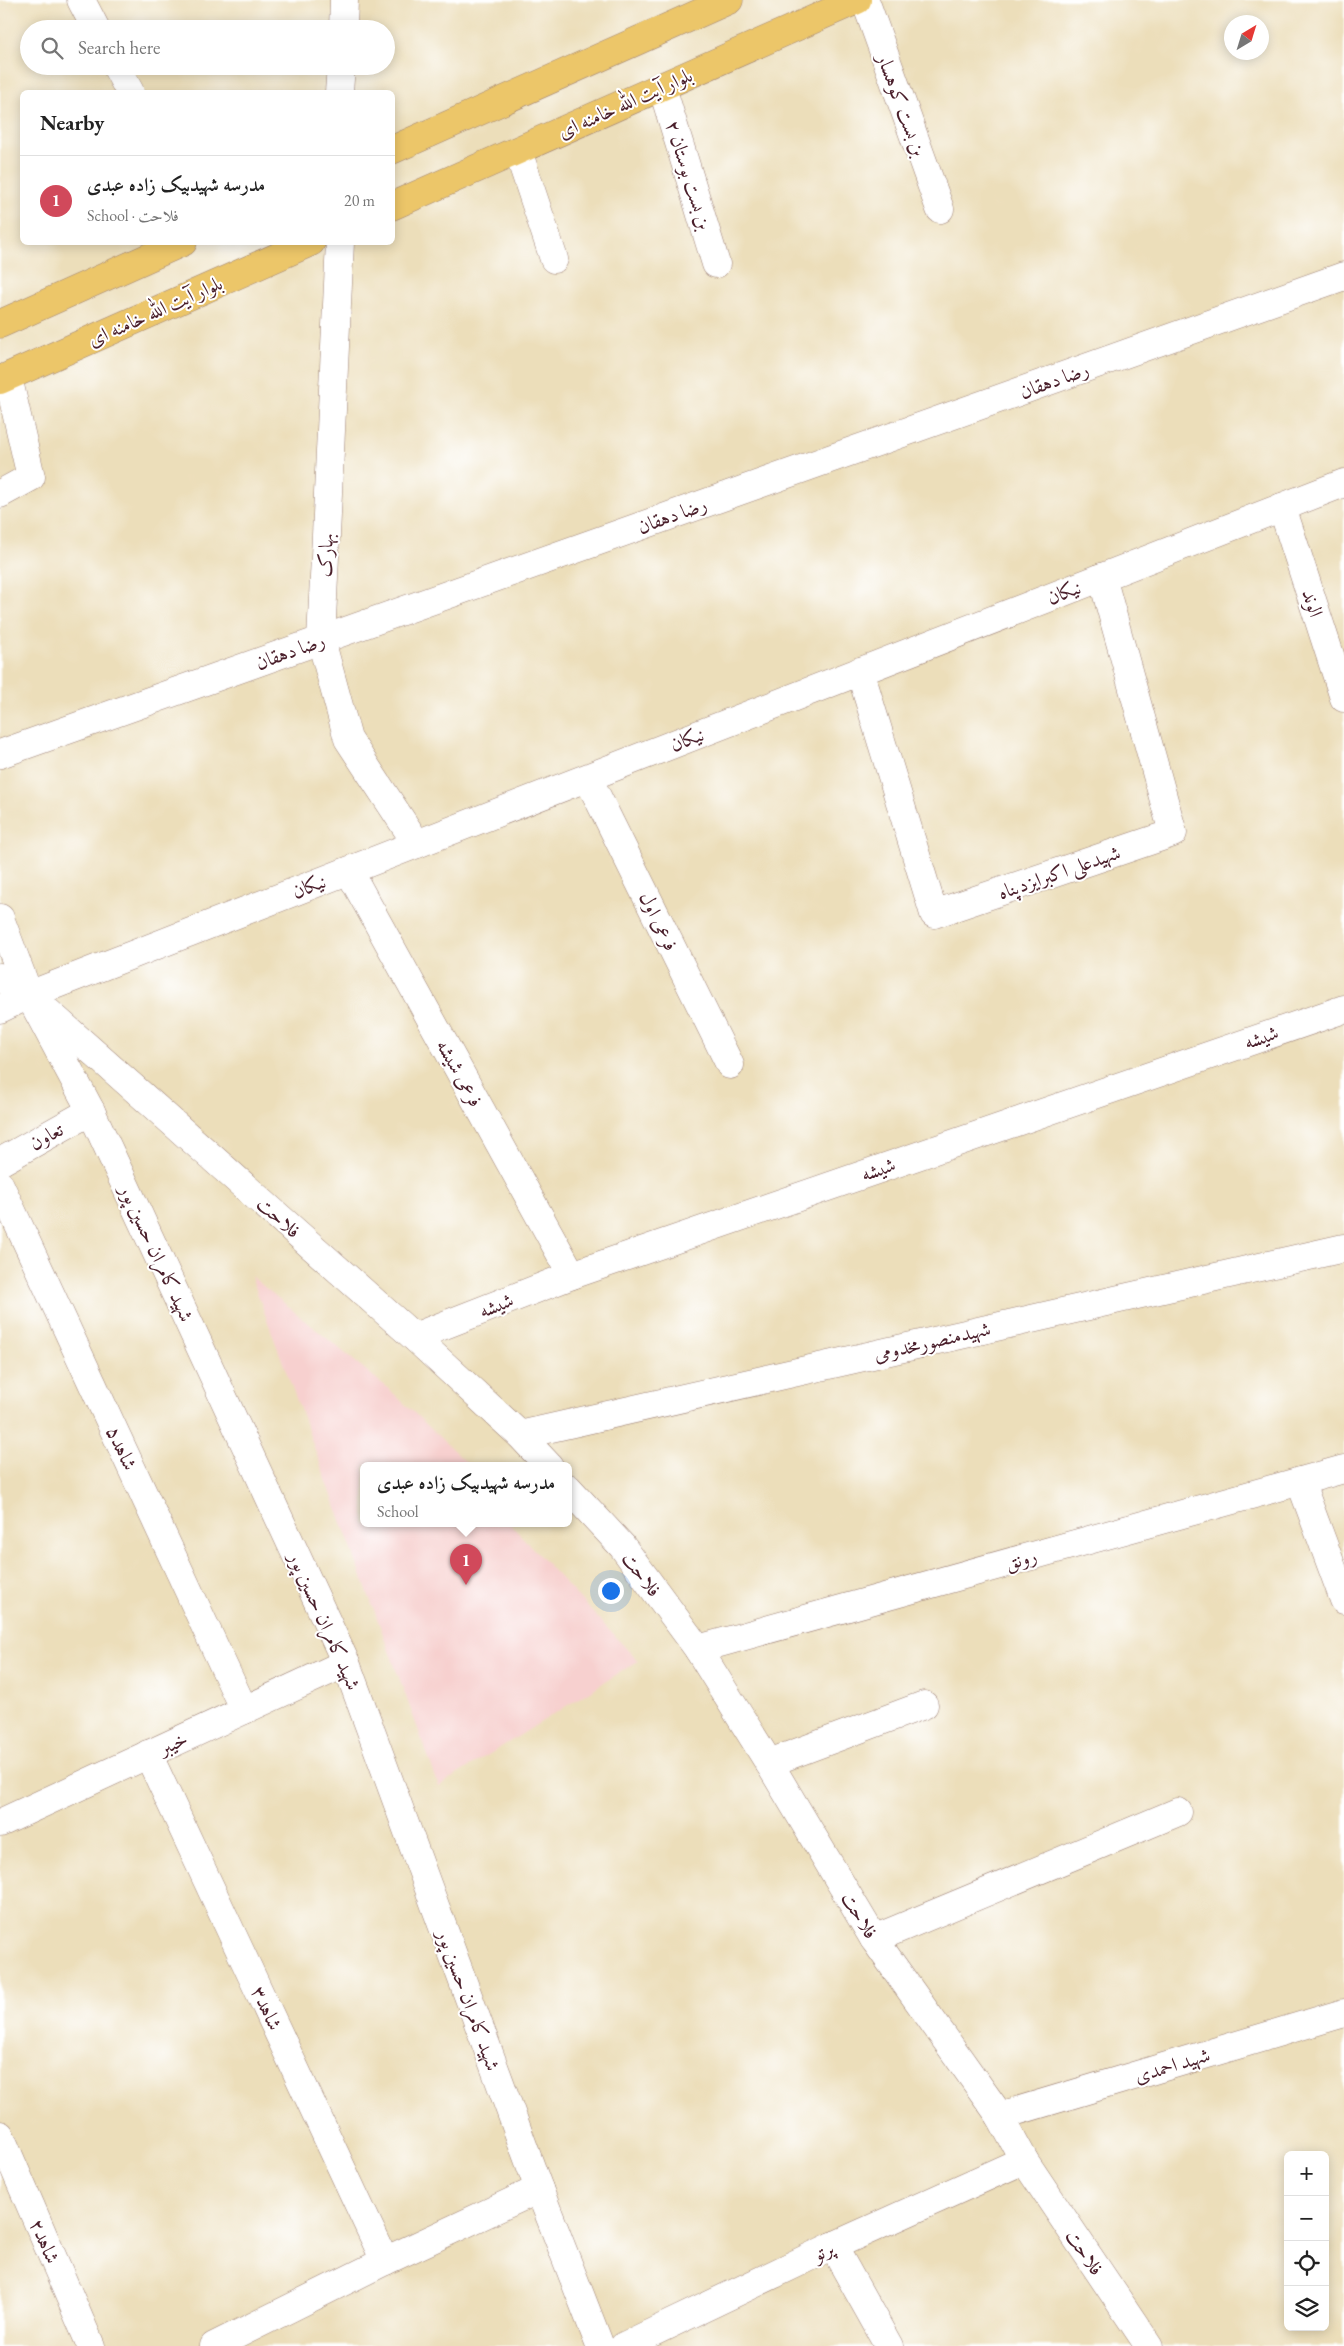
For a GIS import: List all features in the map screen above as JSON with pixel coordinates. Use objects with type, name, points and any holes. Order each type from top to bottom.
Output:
[{"type":"main road","points":[[395,149],[730,0]]},
{"type":"main road","name":"بلوار آیت الله خامنه ای","points":[[395,205],[857,0]]},
{"type":"main road","points":[[0,324],[176,245]]},
{"type":"main road","name":"بلوار آیت الله خامنه ای","points":[[4,378],[304,245]]},
{"type":"street","points":[[81,0],[91,20]]},
{"type":"street","points":[[343,20],[344,0]]},
{"type":"street","name":"بن بست کوهسار","points":[[865,0],[940,209]]},
{"type":"street","points":[[121,75],[129,90]]},
{"type":"street","points":[[340,90],[341,75]]},
{"type":"street","name":"بن بست بوستان ۲","points":[[662,86],[716,264]]},
{"type":"street","points":[[518,151],[554,259]]},
{"type":"street","name":"بهارک","points":[[340,245],[321,640],[348,739],[417,844]]},
{"type":"street","name":"رضا دهقان","points":[[0,754],[1344,276]]},
{"type":"street","points":[[0,494],[32,477],[4,378]]},
{"type":"street","name":"نیکان","points":[[0,1009],[29,995],[1344,483]]},
{"type":"street","name":"الوند","points":[[1282,507],[1344,698]]},
{"type":"street","name":"شهیدعلی اکبرایزدپناه","points":[[860,671],[934,914],[1173,833],[1102,578]]},
{"type":"street","name":"فرعی اول","points":[[588,778],[730,1065]]},
{"type":"street","name":"فرعی شیشه","points":[[349,871],[572,1275]]},
{"type":"street","name":"شهید کامران حسین پور","points":[[0,918],[29,995],[91,1111],[346,1663],[539,2190],[600,2346]]},
{"type":"street","name":"فلاحت","points":[[0,976],[29,995],[414,1337],[520,1435],[545,1462]]},
{"type":"street","name":"شیشه","points":[[414,1337],[572,1275],[1344,1008]]},
{"type":"street","name":"تعاون","points":[[0,1162],[91,1111]]},
{"type":"street","name":"شاهد۵","points":[[0,1185],[244,1710]]},
{"type":"street","name":"شهیدمنصورمخدومی","points":[[520,1435],[1344,1248]]},
{"type":"street","name":"رونق","points":[[698,1649],[1344,1468]]},
{"type":"street","points":[[1300,1481],[1344,1600]]},
{"type":"street","name":"فلاحت","points":[[572,1492],[622,1546],[698,1649],[770,1763],[874,1939],[1000,2116],[1024,2160],[1149,2346]]},
{"type":"street","name":"خیبر","points":[[0,1823],[346,1663]]},
{"type":"street","points":[[770,1763],[924,1705]]},
{"type":"street","name":"شاهد۳","points":[[148,1754],[385,2261]]},
{"type":"street","points":[[874,1939],[1178,1812]]},
{"type":"street","name":"شهید احمدی","points":[[1000,2116],[1344,2013]]},
{"type":"street","name":"شاهد۲","points":[[0,2135],[91,2346]]},
{"type":"street","name":"پرتو","points":[[624,2346],[833,2246],[1024,2160]]},
{"type":"street","points":[[214,2346],[248,2339],[385,2261],[539,2190]]},
{"type":"street","points":[[833,2246],[889,2346]]},
{"type":"shaded area","points":[[251,1276],[391,1391],[466,1462],[360,1462],[360,1527],[513,1527],[638,1661],[439,1786]]},
{"type":"place","name":"مدرسه شهیدبیک زاده عبدی","points":[[466,1585]]}]
